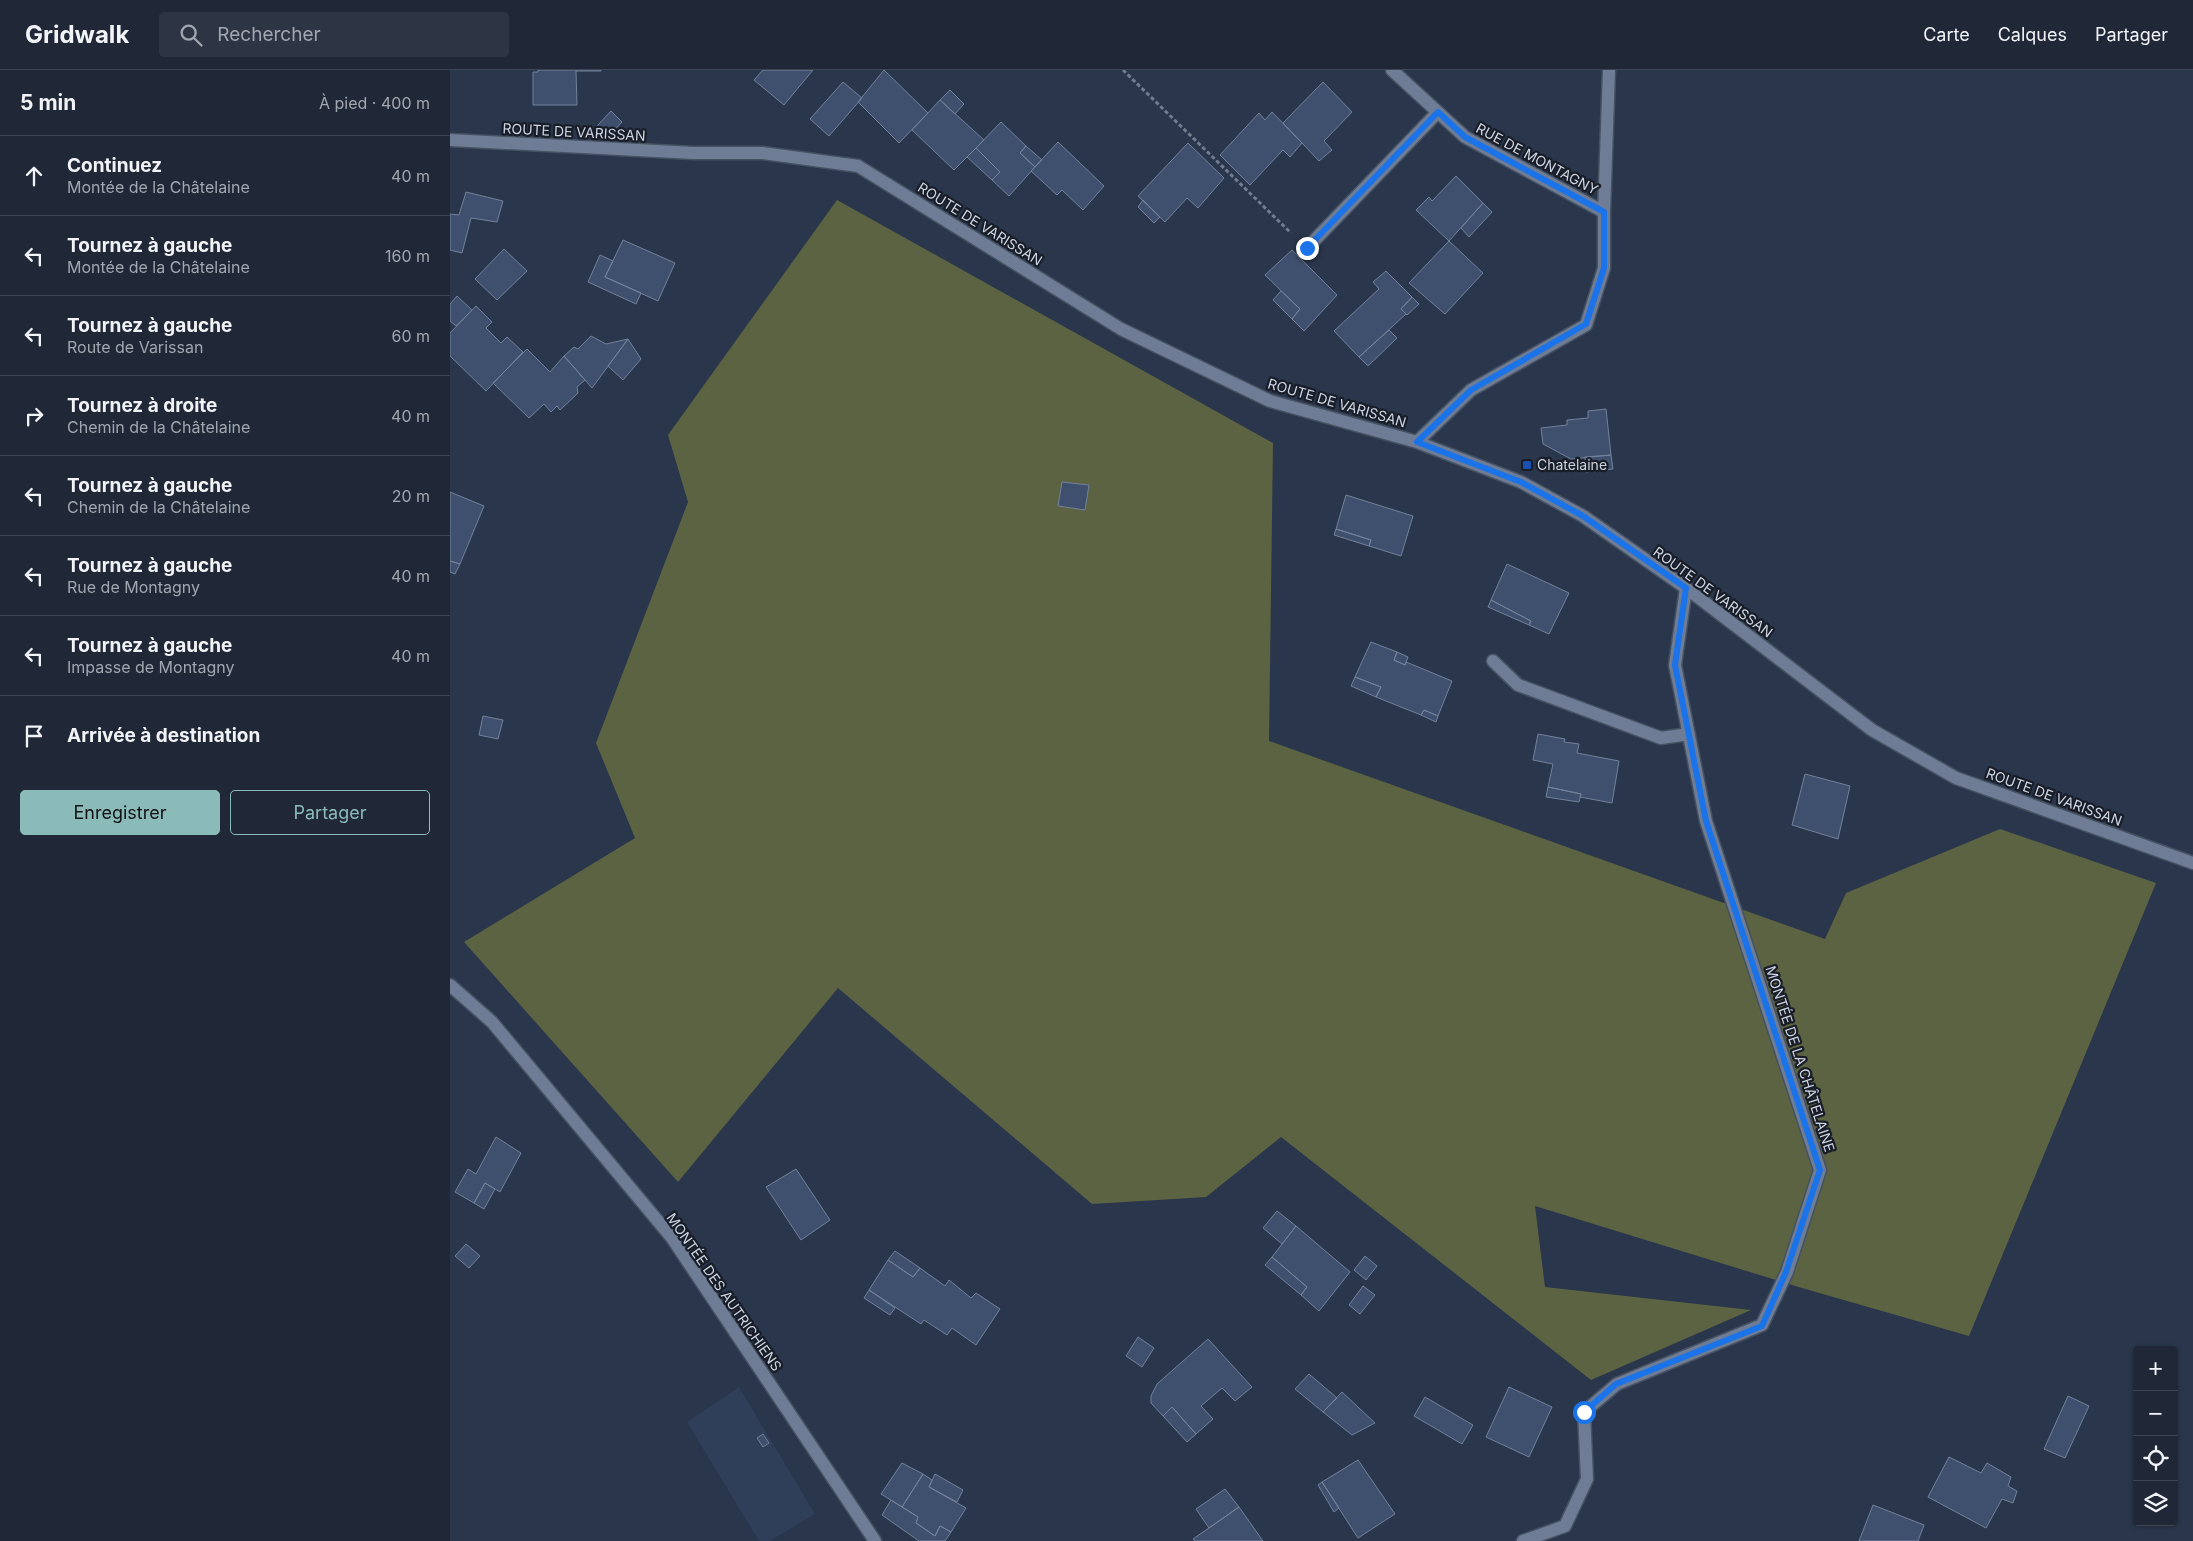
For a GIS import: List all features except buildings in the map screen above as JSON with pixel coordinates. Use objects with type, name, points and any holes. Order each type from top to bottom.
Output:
[{"type":"street","name":"RUE DE MONTAGNY","points":[[1392,70],[1465,137],[1604,212]]},
{"type":"street","points":[[1417,442],[1471,390],[1586,324],[1604,268],[1609,70]]},
{"type":"street","points":[[1307,248],[1438,112]]},
{"type":"street","name":"ROUTE DE VARISSAN","points":[[450,140],[693,153],[762,152],[858,166],[1122,329],[1270,401],[1417,442],[1521,482],[1583,516],[1686,588],[1872,730],[1956,778],[2193,863]]},
{"type":"street","name":"MONTÉE DE LA CHÂTELAINE","points":[[1523,1541],[1565,1526],[1587,1479],[1584,1412],[1616,1384],[1762,1326],[1786,1272],[1820,1170],[1706,821],[1675,665],[1686,588]]},
{"type":"street","points":[[1494,660],[1518,685],[1661,738],[1689,734]]},
{"type":"street","name":"MONTÉE DES AUTRICHIENS","points":[[450,985],[492,1022],[672,1238],[875,1541]]},
{"type":"path","points":[[1123,70],[1307,248]]},
{"type":"shaded area","points":[[739,1387],[815,1514],[770,1541],[759,1541],[687,1422]]},
{"type":"green space","points":[[837,200],[1273,443],[1269,741],[1825,939],[1846,893],[2000,829],[2156,883],[1969,1336],[1802,1288],[1535,1206],[1545,1287],[1751,1310],[1591,1380],[1281,1137],[1206,1197],[1092,1204],[838,988],[678,1182],[464,942],[635,838],[596,743],[688,502],[668,435]]},
{"type":"place","name":"Chatelaine","points":[[1527,465]]},
{"type":"route","points":[[1307,248],[1438,112],[1465,137],[1604,212],[1604,268],[1586,324],[1471,390],[1417,442],[1521,482],[1583,516],[1686,588],[1675,665],[1706,821],[1820,1170],[1786,1272],[1762,1326],[1616,1384],[1584,1412]]}]
